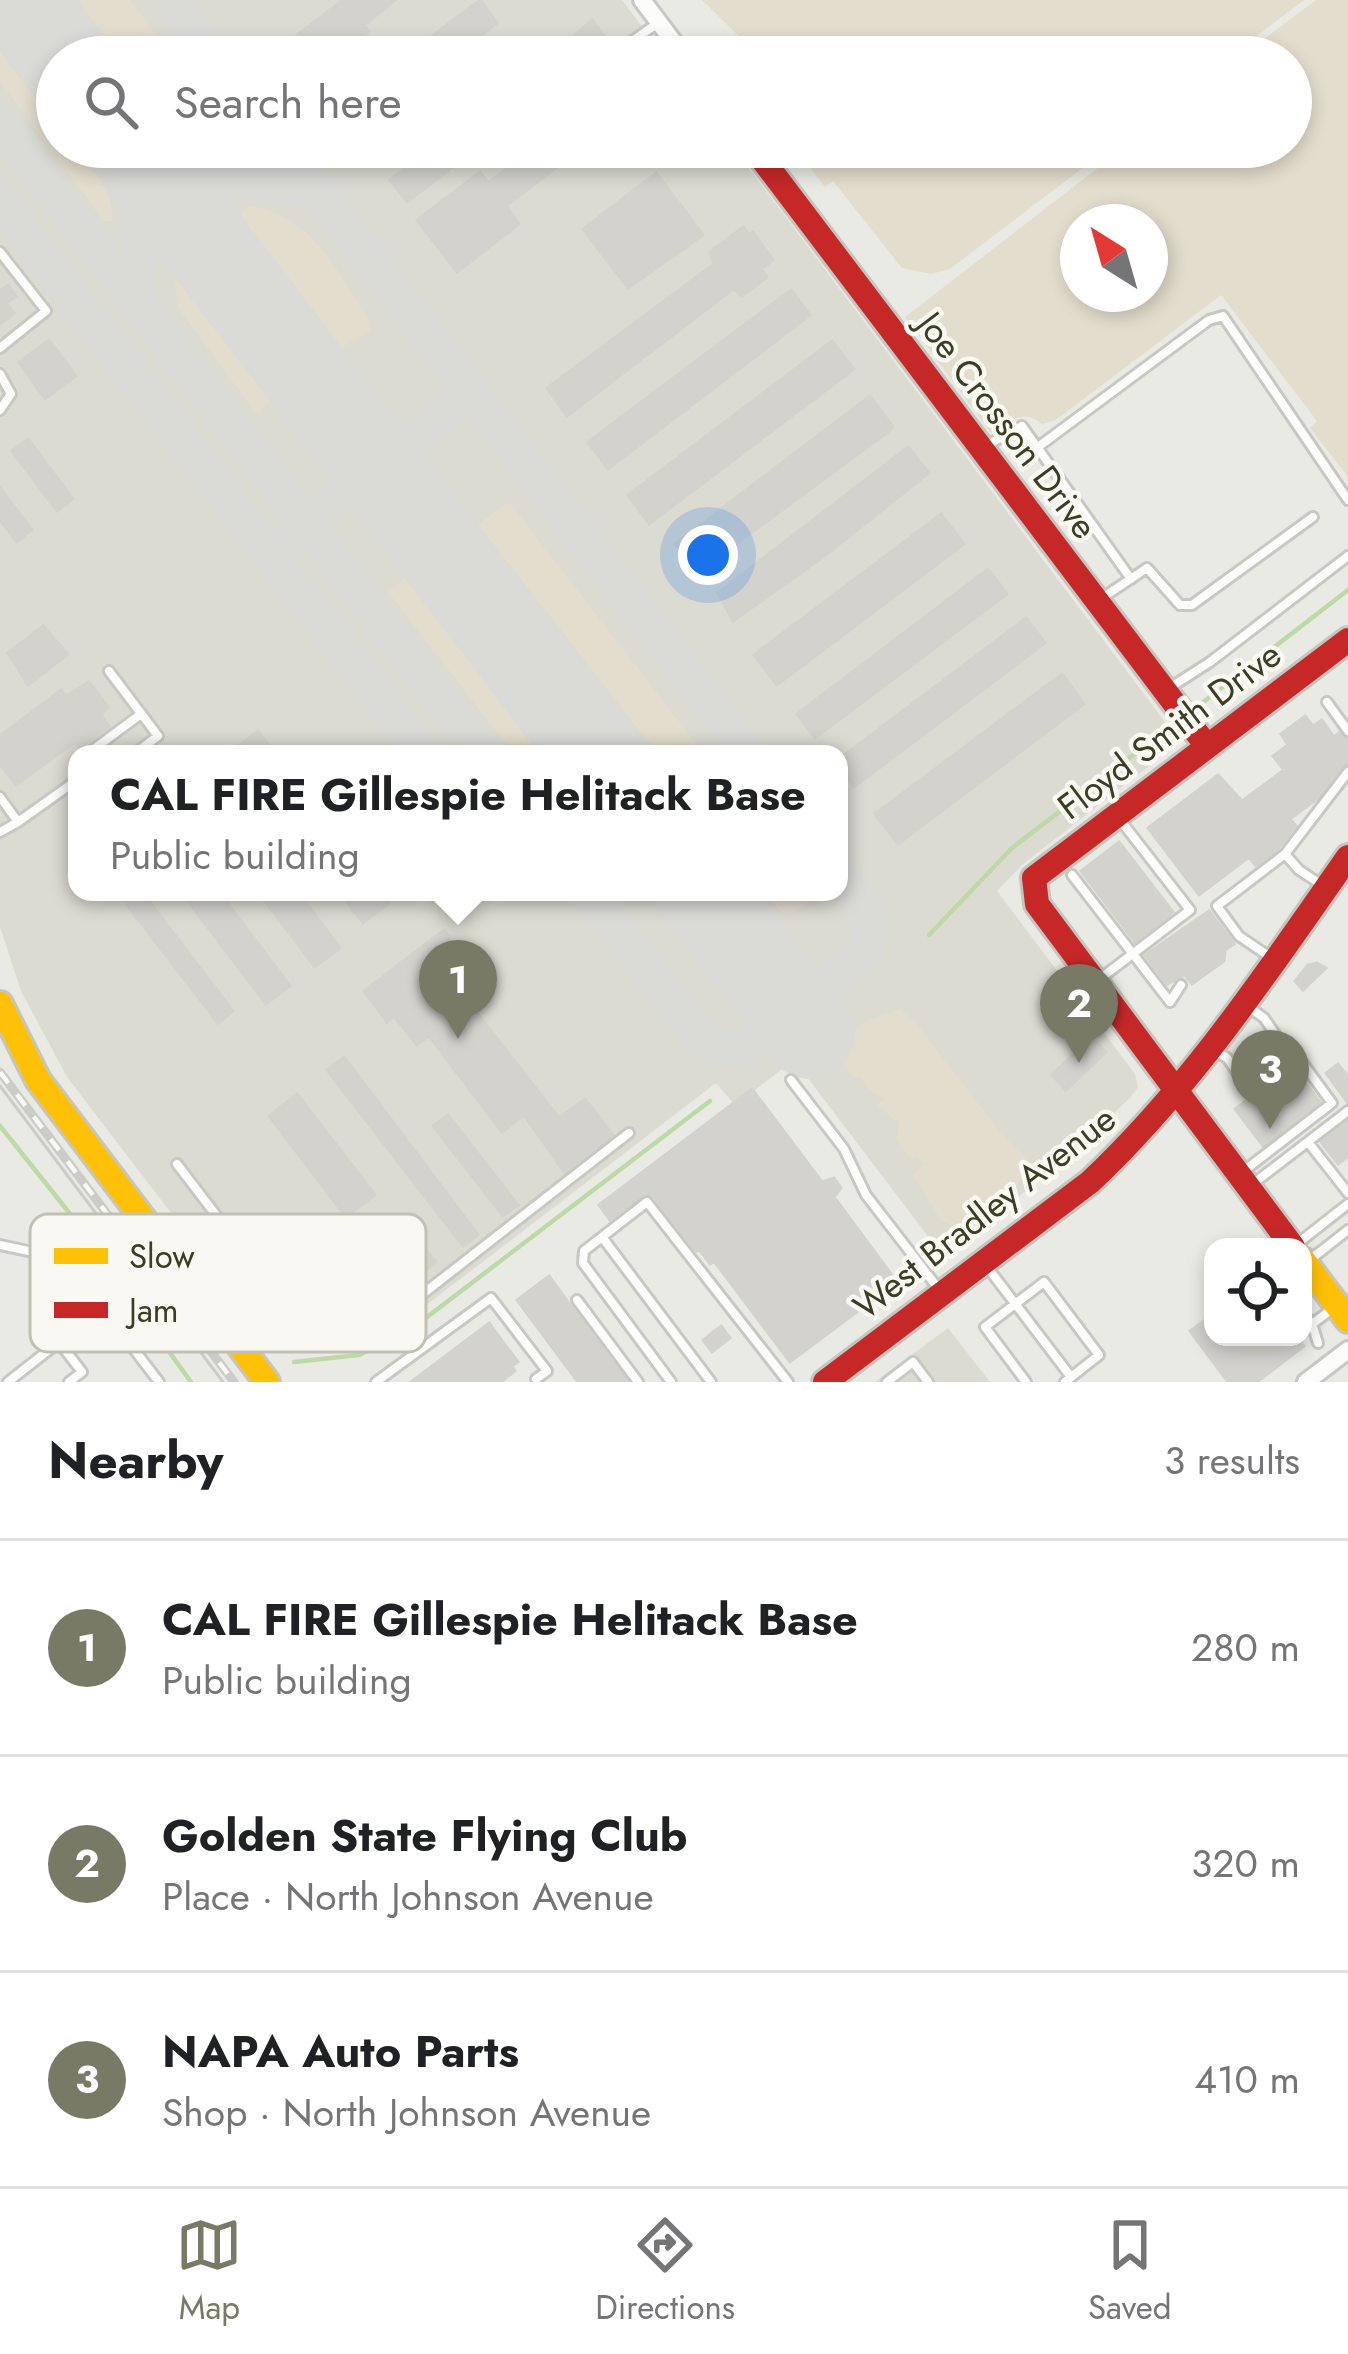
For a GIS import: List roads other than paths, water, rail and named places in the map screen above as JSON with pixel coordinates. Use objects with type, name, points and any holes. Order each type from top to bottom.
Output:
[{"type":"main road","name":"Joe Crosson Drive","points":[[769,168],[1206,745]]},
{"type":"main road","name":"Floyd Smith Drive","points":[[1095,982],[1037,904],[1034,878],[1348,640]]},
{"type":"main road","name":"West Bradley Avenue","points":[[825,1382],[1090,1182],[1131,1145],[1178,1094],[1348,857]]},
{"type":"main road","points":[[1095,982],[1286,1238]]},
{"type":"main road","points":[[0,1004],[38,1080],[140,1214]]},
{"type":"main road","points":[[1312,1273],[1342,1313]]},
{"type":"main road","points":[[245,1353],[267,1382]]},
{"type":"street","points":[[642,0],[669,36]]},
{"type":"street","points":[[1306,1382],[1329,1374],[1348,1350]]},
{"type":"lane","points":[[639,36],[659,22]]},
{"type":"lane","points":[[0,252],[46,311],[0,348]]},
{"type":"lane","points":[[1038,447],[1209,320],[1223,316],[1348,500]]},
{"type":"lane","points":[[0,374],[11,394],[0,410]]},
{"type":"lane","points":[[981,449],[1022,426],[1131,579]]},
{"type":"lane","points":[[1096,602],[1147,568],[1180,605],[1192,605],[1313,517]]},
{"type":"lane","points":[[1167,695],[1348,556]]},
{"type":"lane","points":[[109,671],[158,736],[146,745]]},
{"type":"lane","points":[[1327,702],[1348,730]]},
{"type":"lane","points":[[99,745],[141,714]]},
{"type":"lane","points":[[1275,960],[1239,936],[1216,906],[1285,854],[1348,772]]},
{"type":"lane","points":[[0,832],[68,786]]},
{"type":"lane","points":[[2,804],[18,822]]},
{"type":"lane","points":[[1095,982],[1190,910],[1116,814]]},
{"type":"lane","points":[[1285,854],[1299,870],[1327,887]]},
{"type":"lane","points":[[1072,875],[1170,1002],[1181,985]]},
{"type":"lane","points":[[1243,1181],[1333,1103],[1264,1018],[1244,1003]]},
{"type":"lane","points":[[1211,1048],[1227,1058],[1242,1079],[1284,1047]]},
{"type":"lane","points":[[790,1080],[844,1149],[866,1195],[942,1294]]},
{"type":"lane","points":[[1243,1181],[1308,1142],[1348,1111]]},
{"type":"lane","points":[[426,1291],[629,1133]]},
{"type":"lane","points":[[1308,1142],[1348,1192]]},
{"type":"lane","points":[[178,1164],[216,1214]]},
{"type":"lane","points":[[671,1382],[583,1263],[584,1251],[647,1202],[788,1382]]},
{"type":"lane","points":[[1312,1244],[1348,1204]]},
{"type":"lane","points":[[1312,1250],[1348,1230]]},
{"type":"lane","points":[[602,1237],[711,1382]]},
{"type":"lane","points":[[0,1245],[30,1252]]},
{"type":"lane","points":[[984,1262],[1015,1305],[1068,1380],[1099,1355],[1044,1282],[1015,1305],[985,1327],[1026,1382]]},
{"type":"lane","points":[[426,1345],[491,1298],[547,1371],[536,1381]]},
{"type":"lane","points":[[577,1300],[638,1382]]},
{"type":"lane","points":[[1318,1342],[1312,1324],[1342,1313]]},
{"type":"lane","points":[[8,1382],[46,1352]]},
{"type":"lane","points":[[67,1352],[82,1372],[69,1382]]},
{"type":"lane","points":[[136,1352],[159,1382]]},
{"type":"lane","points":[[376,1382],[417,1352]]},
{"type":"lane","points":[[887,1382],[913,1362],[928,1382]]},
{"type":"waterway","points":[[1193,710],[1348,590]]},
{"type":"waterway","points":[[929,935],[1012,848],[1179,720]]},
{"type":"waterway","points":[[426,1318],[710,1101]]},
{"type":"waterway","points":[[0,1126],[70,1214]]},
{"type":"waterway","points":[[169,1352],[191,1382]]},
{"type":"waterway","points":[[294,1362],[365,1352]]},
{"type":"tram line","points":[[0,1086],[96,1214]]},
{"type":"tram line","points":[[200,1352],[223,1382]]},
{"type":"railway","points":[[0,1072],[107,1214]]},
{"type":"railway","points":[[211,1352],[234,1382]]},
{"type":"place","name":"CAL FIRE Gillespie Helitack Base","points":[[458,1039]]},
{"type":"place","name":"Golden State Flying Club","points":[[1079,1063]]},
{"type":"place","name":"NAPA Auto Parts","points":[[1270,1129]]}]
